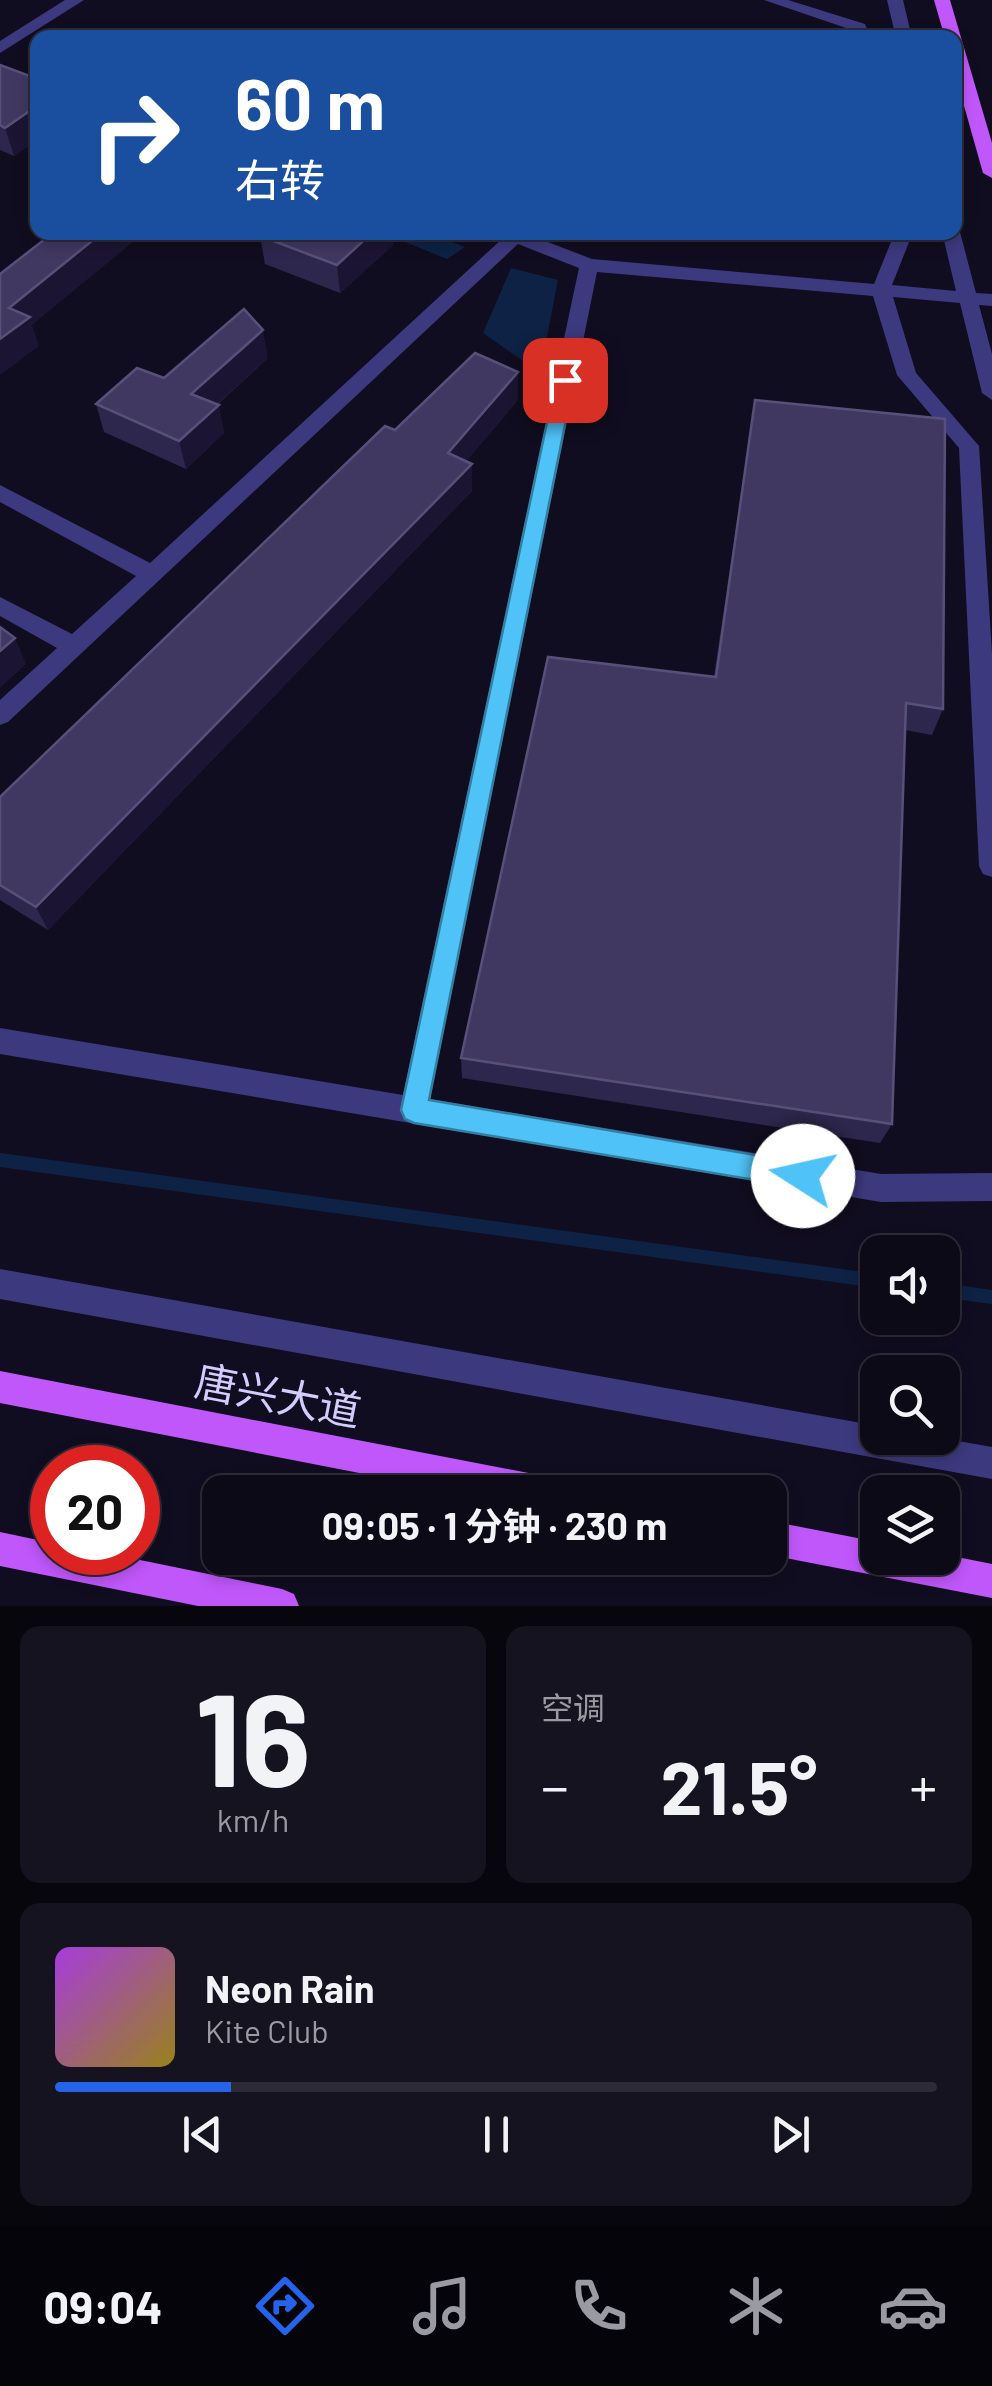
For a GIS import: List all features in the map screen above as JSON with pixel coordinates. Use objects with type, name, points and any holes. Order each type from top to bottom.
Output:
[{"type":"main road","points":[[942,0],[951,30]]},
{"type":"main road","points":[[962,69],[992,173]]},
{"type":"main road","name":"唐兴大道","points":[[0,1387],[452,1475]]},
{"type":"main road","points":[[787,1541],[992,1581]]},
{"type":"main road","points":[[0,1549],[282,1606]]},
{"type":"lane","points":[[31,30],[76,0]]},
{"type":"lane","points":[[772,0],[860,30]]},
{"type":"lane","points":[[896,0],[902,30]]},
{"type":"lane","points":[[8,45],[30,30]]},
{"type":"lane","points":[[0,714],[505,240]]},
{"type":"lane","points":[[523,240],[589,265],[992,300]]},
{"type":"lane","points":[[901,240],[881,290],[907,374],[969,446],[992,866]]},
{"type":"lane","points":[[953,240],[992,394]]},
{"type":"lane","points":[[414,1110],[589,265]]},
{"type":"lane","points":[[0,493],[150,573]]},
{"type":"lane","points":[[0,606],[72,645]]},
{"type":"lane","points":[[0,1041],[881,1188],[992,1187]]},
{"type":"lane","points":[[0,1284],[992,1463]]},
{"type":"water","points":[[400,240],[446,240],[465,247],[447,259]]},
{"type":"water","points":[[511,268],[558,280],[540,373],[483,333]]},
{"type":"building","points":[[0,65],[30,76],[30,111],[5,128],[0,125]]},
{"type":"building","points":[[44,240],[93,240],[9,308],[30,317],[0,339],[0,274]]},
{"type":"building","points":[[271,240],[364,240],[337,265]]},
{"type":"building","points":[[244,309],[263,330],[191,394],[219,405],[179,441],[96,404],[137,368],[164,378]]},
{"type":"building","points":[[475,353],[518,372],[448,453],[472,464],[36,907],[0,885],[0,797],[385,426],[395,430]]},
{"type":"building","points":[[755,400],[945,419],[943,709],[906,703],[892,1124],[461,1058],[548,657],[716,677]]},
{"type":"building","points":[[0,627],[15,638],[0,651]]},
{"type":"waterway","points":[[0,1160],[860,1279]]},
{"type":"waterway","points":[[960,1293],[992,1297]]},
{"type":"route","points":[[565,380],[414,1110],[803,1176]]}]
